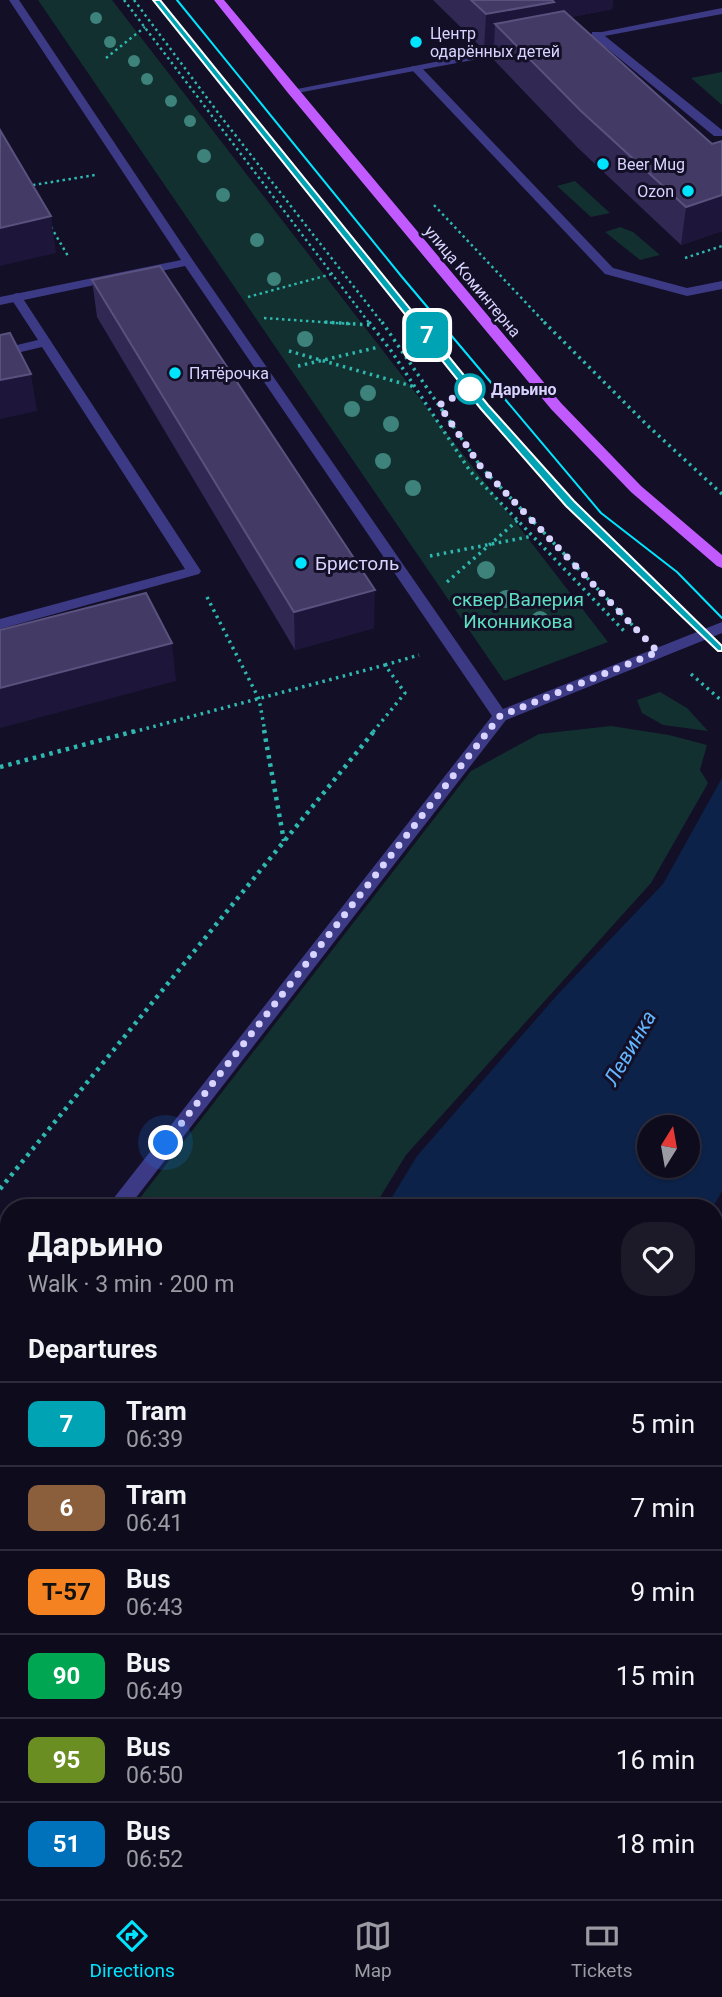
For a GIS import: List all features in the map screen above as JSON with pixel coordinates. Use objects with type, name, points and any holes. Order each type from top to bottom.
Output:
[{"type":"main road","name":"улица Коминтерна","points":[[219,0],[556,406],[636,489],[722,563]]},
{"type":"street","points":[[14,0],[221,311],[500,716]]},
{"type":"street","points":[[557,41],[721,12]]},
{"type":"street","points":[[596,34],[718,134],[722,133]]},
{"type":"street","points":[[292,91],[532,46]]},
{"type":"street","points":[[416,68],[609,271],[687,292],[722,285]]},
{"type":"street","points":[[0,301],[188,262]]},
{"type":"street","points":[[0,624],[194,571],[16,298]]},
{"type":"street","points":[[0,353],[46,342]]},
{"type":"street","points":[[123,1199],[500,716],[722,626]]},
{"type":"path","points":[[124,0],[371,325],[471,471],[533,536],[653,653],[688,671],[722,701]]},
{"type":"path","points":[[134,0],[382,322],[481,467],[653,653]]},
{"type":"path","points":[[106,58],[145,27]]},
{"type":"path","points":[[33,197],[27,186],[96,175]]},
{"type":"path","points":[[432,203],[541,322],[657,437],[722,494]]},
{"type":"path","points":[[45,218],[71,260]]},
{"type":"path","points":[[221,311],[332,274]]},
{"type":"path","points":[[221,311],[371,325]]},
{"type":"path","points":[[290,368],[379,347]]},
{"type":"path","points":[[287,350],[415,387]]},
{"type":"path","points":[[422,604],[518,520]]},
{"type":"path","points":[[395,563],[533,536]]},
{"type":"path","points":[[194,571],[259,699],[284,841]]},
{"type":"path","points":[[0,767],[385,665],[405,693],[0,1189]]},
{"type":"green space","name":"сквер Валерия Иконникова","points":[[38,0],[112,0],[608,642],[504,681]]},
{"type":"green space","points":[[722,72],[722,105],[691,78]]},
{"type":"green space","points":[[575,181],[610,213],[591,217],[557,186]]},
{"type":"green space","points":[[620,227],[633,232],[660,255],[640,260],[605,232]]},
{"type":"green space","points":[[660,692],[687,708],[708,731],[663,725],[642,713],[637,700]]},
{"type":"green space","points":[[611,726],[669,735],[707,745],[700,770],[708,783],[651,883],[406,1155],[379,1199],[139,1199],[471,771],[539,734]]},
{"type":"water","name":"Левинка","points":[[722,778],[722,1191],[718,1199],[391,1199],[417,1156],[558,994],[663,884]]},
{"type":"building","points":[[471,0],[552,0],[554,2],[486,14]]},
{"type":"building","points":[[564,11],[712,144],[722,141],[722,195],[686,207],[581,111],[495,24]]},
{"type":"building","points":[[0,130],[51,216],[0,228]]},
{"type":"building","points":[[160,266],[375,590],[294,612],[92,280]]},
{"type":"building","points":[[10,333],[31,374],[0,380],[0,335]]},
{"type":"building","points":[[146,593],[172,643],[0,688],[0,630]]},
{"type":"tram line","points":[[157,0],[484,407],[570,503],[722,649]]},
{"type":"tram line","name":"7","points":[[157,0],[484,407],[570,503],[722,649]]},
{"type":"tram line","points":[[177,0],[402,277],[601,513],[677,572],[722,618]]},
{"type":"place","name":"Центр одарённых детей","points":[[416,42]]},
{"type":"place","name":"Beer Mug","points":[[603,164]]},
{"type":"place","name":"Ozon","points":[[688,191]]},
{"type":"place","name":"Пятёрочка","points":[[175,373]]},
{"type":"place","name":"Дарьино","points":[[470,389]]},
{"type":"place","name":"Бристоль","points":[[301,563]]},
{"type":"route","points":[[166,1143],[500,716],[658,652],[481,467],[439,405],[470,389]]}]
